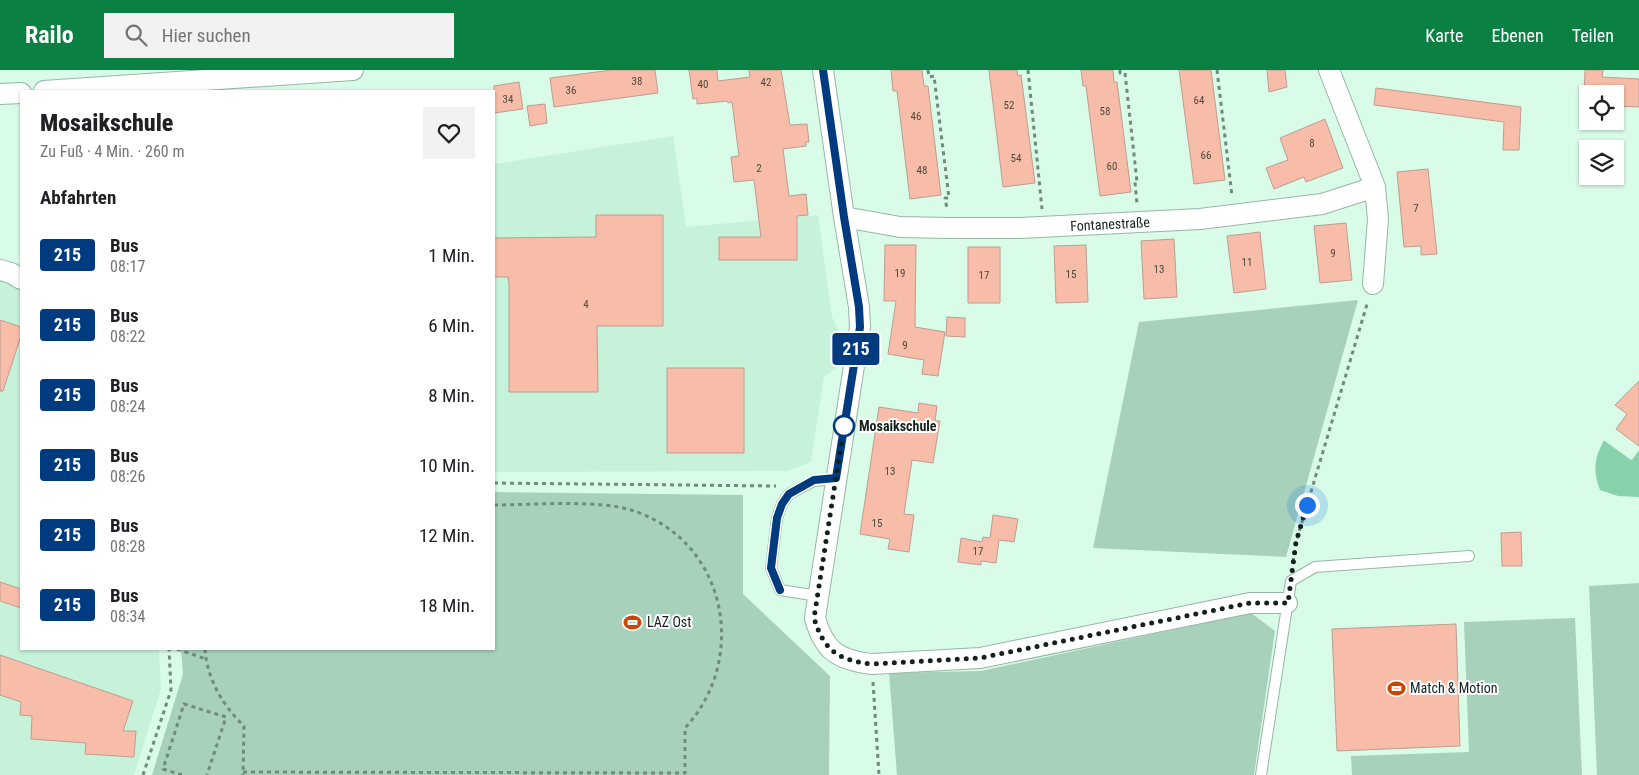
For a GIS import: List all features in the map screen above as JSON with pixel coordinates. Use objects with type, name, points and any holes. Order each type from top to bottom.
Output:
[{"type":"street","points":[[55,90],[228,74],[353,70]]},
{"type":"street","points":[[823,70],[859,307],[860,327],[814,618],[820,638],[833,651],[855,662],[872,664],[980,658],[1250,603],[1288,603]]},
{"type":"street","points":[[1329,70],[1374,187],[1378,219],[1373,284]]},
{"type":"street","points":[[0,94],[20,92]]},
{"type":"street","name":"Fontanestraße","points":[[844,217],[900,227],[949,228],[1044,227],[1138,222],[1235,215],[1322,204],[1374,187]]},
{"type":"street","points":[[0,270],[11,273],[20,279]]},
{"type":"lane","points":[[818,596],[780,590],[771,568],[777,518],[789,494],[814,480],[836,478]]},
{"type":"lane","points":[[1261,775],[1291,581],[1315,567],[1469,556]]},
{"type":"path","points":[[928,70],[929,77],[934,76],[949,198],[945,198],[949,228]]},
{"type":"path","points":[[1028,70],[1044,227]]},
{"type":"path","points":[[1120,70],[1120,73],[1125,73],[1137,182],[1135,182],[1138,222]]},
{"type":"path","points":[[1217,70],[1235,215]]},
{"type":"path","points":[[1291,581],[1296,542],[1373,284]]},
{"type":"path","points":[[495,483],[778,486],[789,494]]},
{"type":"path","points":[[205,650],[206,659],[223,704],[244,726],[243,774],[685,773],[685,728],[698,714],[713,685],[723,643],[720,610],[703,566],[692,550],[678,536],[634,510],[596,505],[495,505]]},
{"type":"path","points":[[143,775],[171,690],[169,650]]},
{"type":"path","points":[[180,650],[206,659]]},
{"type":"path","points":[[872,664],[879,775]]},
{"type":"path","points":[[182,775],[163,769],[184,704],[226,717],[232,714]]},
{"type":"path","points":[[207,775],[226,717]]},
{"type":"shaded area","name":"Mosaikschule","points":[[673,136],[686,227],[818,215],[832,317],[842,337],[837,368],[824,377],[811,462],[788,471],[495,472],[495,164]]},
{"type":"shaded area","points":[[0,280],[12,283],[20,288],[20,650],[159,650],[161,689],[134,775],[0,775]]},
{"type":"shaded area","points":[[1358,300],[1286,557],[1093,548],[1139,322]]},
{"type":"shaded area","points":[[1604,440],[1631,460],[1639,450],[1639,497],[1618,496],[1600,490],[1596,476],[1596,459]]},
{"type":"shaded area","name":"LAZ Ost","points":[[495,492],[743,495],[743,594],[830,676],[829,775],[152,775],[183,674],[181,650],[495,650]]},
{"type":"shaded area","points":[[1639,583],[1639,775],[1597,775],[1589,586]]},
{"type":"shaded area","points":[[1251,613],[1275,631],[1254,775],[897,775],[889,673],[981,671]]},
{"type":"shaded area","points":[[1575,618],[1582,775],[1352,775],[1351,756],[1469,752],[1464,622]]},
{"type":"pier","points":[[1605,438],[1631,457],[1639,447],[1639,450],[1632,460],[1602,439]]},
{"type":"building","points":[[612,70],[655,70],[658,93],[554,107],[550,78]]},
{"type":"building","points":[[689,70],[717,70],[718,81],[750,77],[749,70],[781,70],[790,125],[807,124],[809,142],[806,142],[806,146],[783,149],[789,196],[806,194],[808,215],[797,216],[797,260],[719,260],[719,237],[761,237],[754,180],[734,182],[731,157],[739,156],[732,102],[697,104],[697,98],[693,99]]},
{"type":"building","points":[[891,70],[922,70],[924,86],[928,86],[941,195],[910,199],[897,91],[893,91]]},
{"type":"building","points":[[989,70],[1017,70],[1018,76],[1021,75],[1035,183],[1003,187]]},
{"type":"building","points":[[1081,70],[1113,70],[1114,82],[1117,82],[1131,192],[1100,196],[1086,86],[1083,86]]},
{"type":"building","points":[[1179,70],[1211,70],[1225,180],[1194,184]]},
{"type":"building","points":[[1267,70],[1285,70],[1287,87],[1269,92]]},
{"type":"building","points":[[1585,70],[1603,70],[1602,77],[1639,79],[1639,107],[1624,106],[1624,85],[1584,85]]},
{"type":"building","points":[[519,82],[523,109],[495,113],[494,86]]},
{"type":"building","points":[[1376,88],[1521,107],[1519,150],[1503,150],[1504,122],[1374,105]]},
{"type":"building","points":[[545,104],[547,123],[530,126],[527,106]]},
{"type":"building","points":[[1325,119],[1343,168],[1306,182],[1304,177],[1274,189],[1266,168],[1288,160],[1280,138]]},
{"type":"building","points":[[1428,169],[1437,254],[1421,255],[1421,246],[1404,247],[1397,172]]},
{"type":"building","points":[[596,215],[663,215],[663,326],[597,326],[598,392],[509,392],[509,283],[508,277],[495,277],[495,238],[596,237]]},
{"type":"building","points":[[1346,223],[1352,280],[1320,283],[1314,226]]},
{"type":"building","points":[[1260,232],[1266,289],[1234,293],[1227,236]]},
{"type":"building","points":[[1174,239],[1177,297],[1144,299],[1141,241]]},
{"type":"building","points":[[885,245],[916,245],[915,327],[945,332],[938,376],[922,374],[924,360],[888,354],[896,301],[884,301]]},
{"type":"building","points":[[1086,245],[1088,302],[1056,303],[1054,246]]},
{"type":"building","points":[[968,247],[1000,247],[1000,303],[968,303]]},
{"type":"building","points":[[947,317],[965,318],[965,337],[946,336]]},
{"type":"building","points":[[0,320],[20,327],[20,339],[3,391],[0,391]]},
{"type":"building","points":[[667,368],[744,368],[744,453],[667,453]]},
{"type":"building","points":[[1639,381],[1639,446],[1616,429],[1627,414],[1615,405]]},
{"type":"building","points":[[919,403],[937,406],[935,421],[940,421],[933,463],[912,460],[904,514],[914,515],[909,552],[888,549],[890,539],[860,534],[879,407],[918,413]]},
{"type":"building","points":[[993,515],[1018,519],[1014,542],[999,540],[996,563],[981,561],[981,565],[958,562],[961,538],[982,542],[983,537],[990,538]]},
{"type":"building","points":[[1521,532],[1522,566],[1502,566],[1501,533]]},
{"type":"building","points":[[0,582],[20,589],[20,608],[0,601]]},
{"type":"building","name":"Match & Motion","points":[[1456,624],[1460,746],[1337,751],[1332,629]]},
{"type":"building","points":[[0,655],[133,701],[123,731],[136,731],[134,757],[85,754],[86,743],[31,739],[32,716],[20,715],[21,702],[0,695]]},
{"type":"bus line","name":"215","points":[[780,590],[771,568],[777,518],[782,504],[789,494],[814,480],[836,478],[860,327],[859,307],[823,70]]},
{"type":"place","name":"Mosaikschule","points":[[844,426]]},
{"type":"place","name":"LAZ Ost","points":[[633,622]]},
{"type":"place","name":"Match & Motion","points":[[1396,688]]},
{"type":"route","points":[[844,426],[814,618],[820,638],[833,651],[855,662],[872,664],[980,658],[1126,630],[1250,603],[1288,603],[1296,542],[1307,505]]}]
